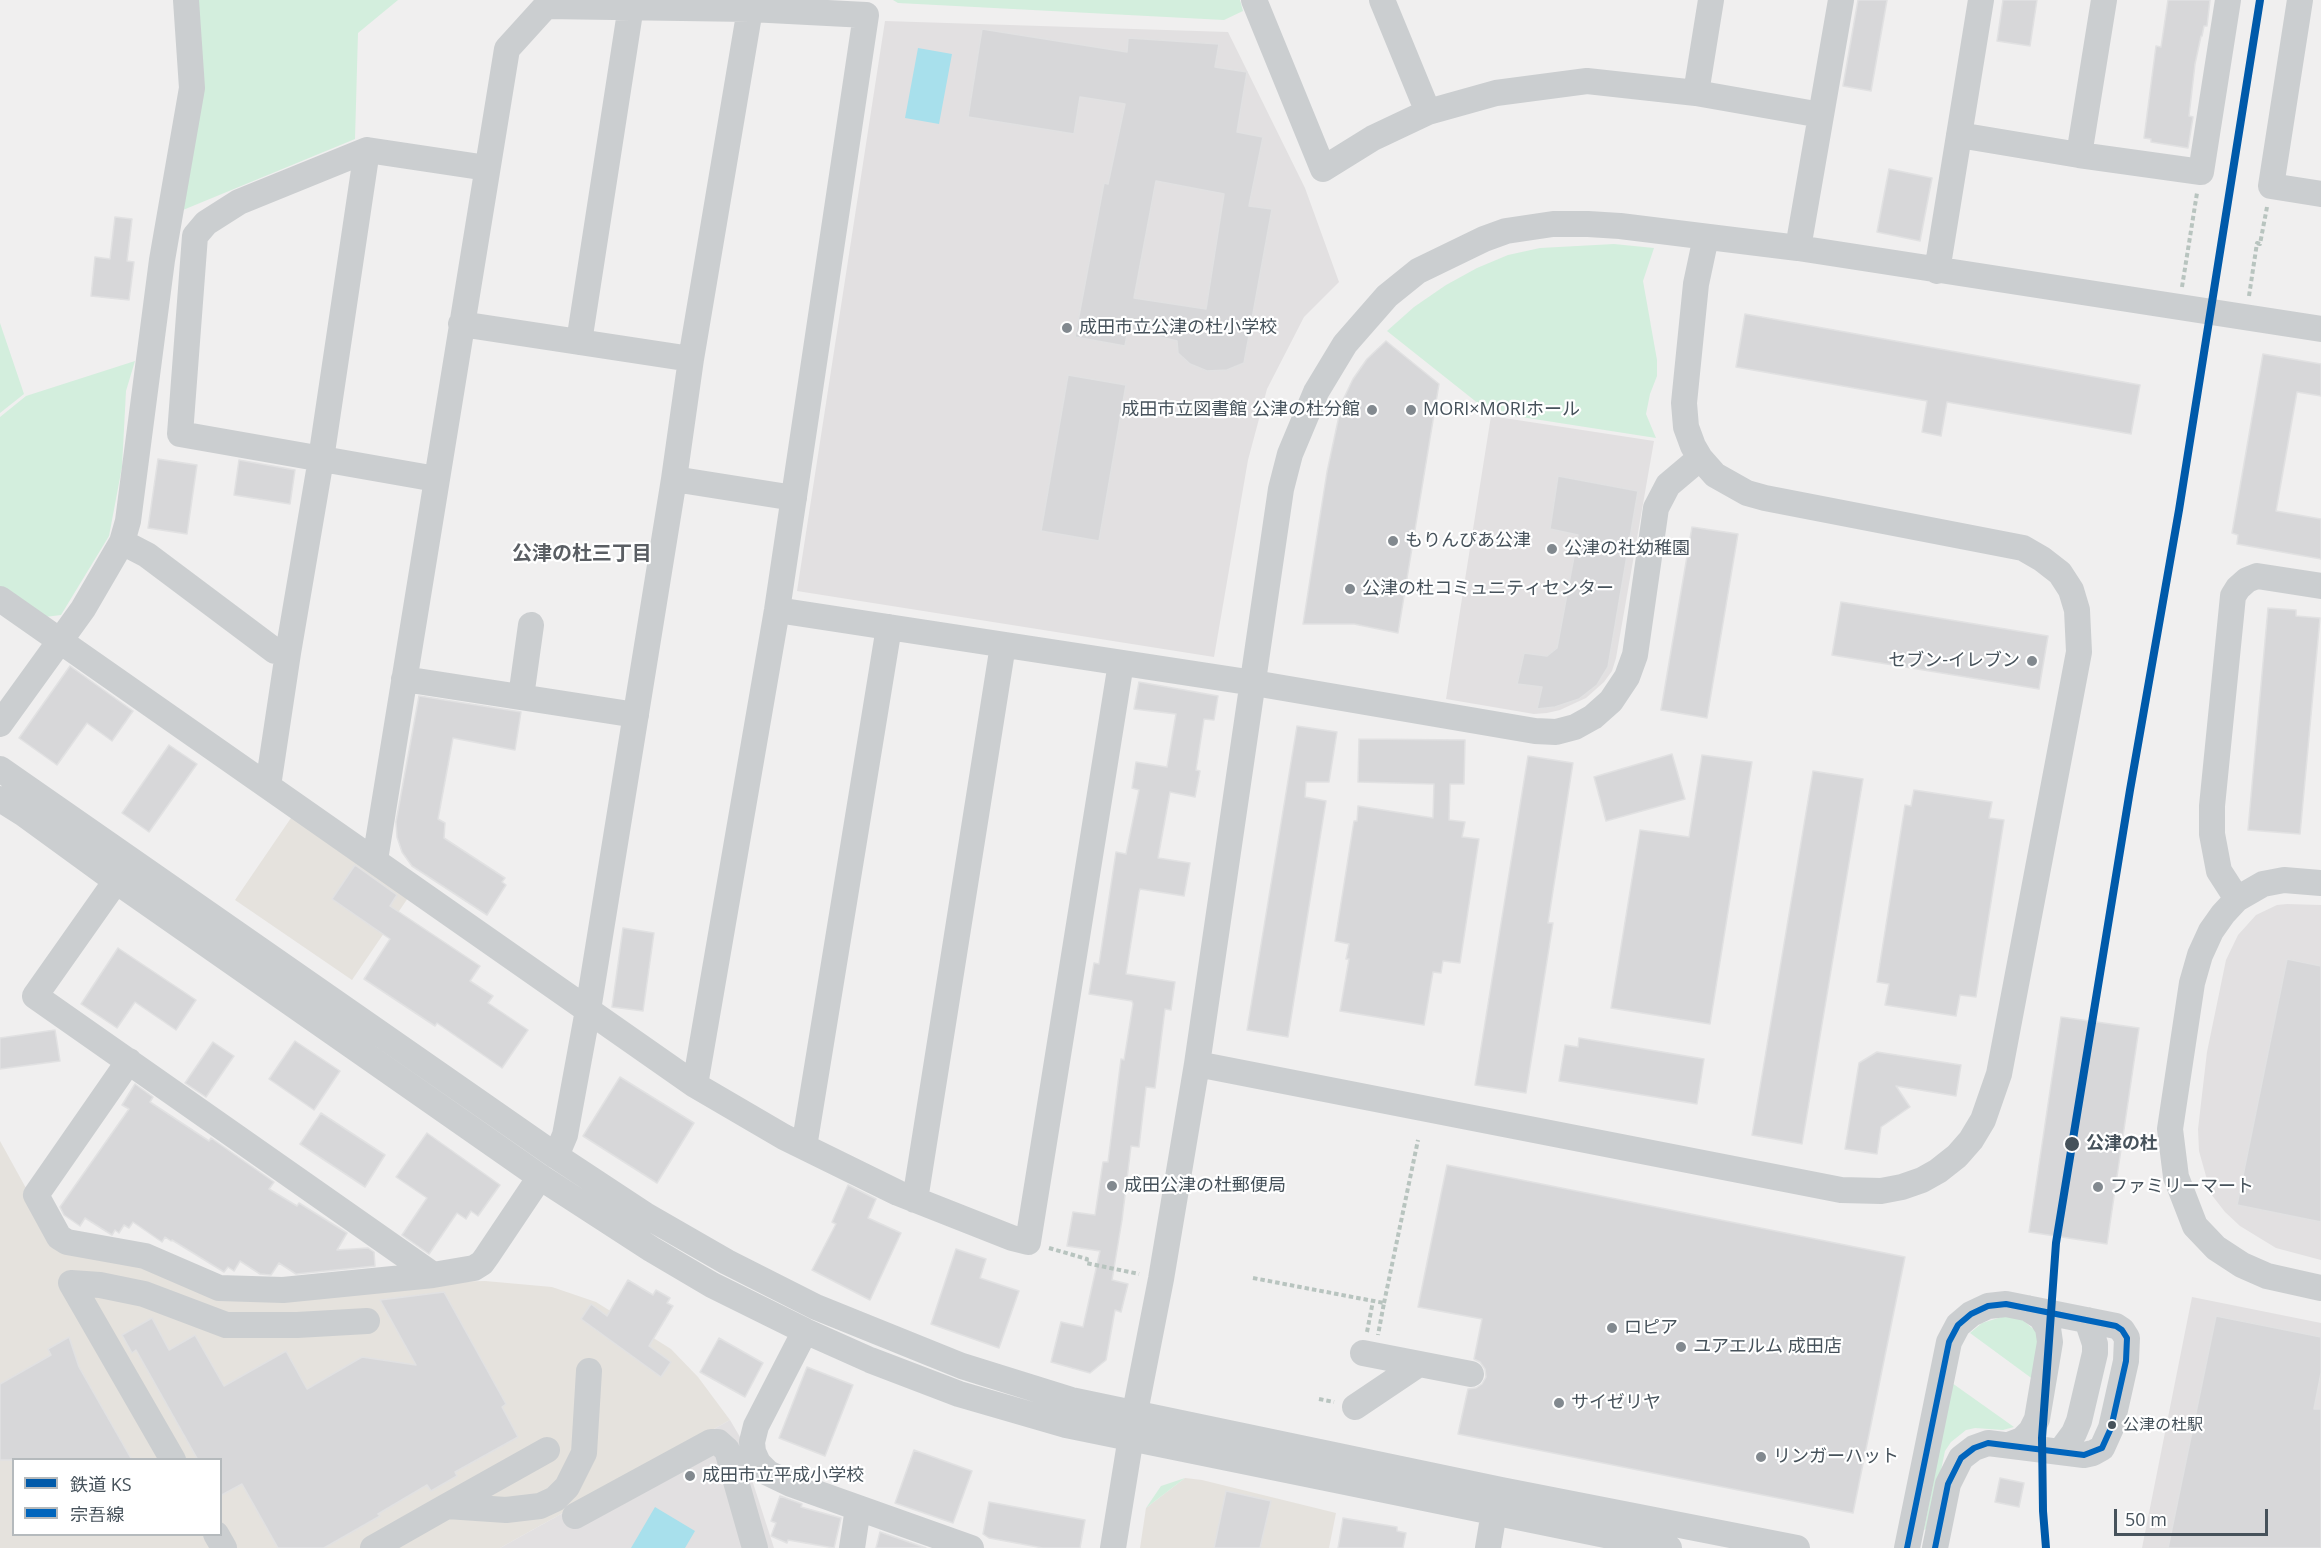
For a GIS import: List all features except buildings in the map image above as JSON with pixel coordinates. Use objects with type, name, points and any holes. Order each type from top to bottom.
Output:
[{"type":"street","points":[[0,724],[83,609],[122,542],[128,521],[162,260],[192,88],[186,0]]},
{"type":"street","points":[[1254,0],[1323,169],[1373,138],[1428,112],[1496,93],[1587,81],[1696,93],[1821,115]]},
{"type":"street","points":[[1382,0],[1428,112]]},
{"type":"street","points":[[1696,93],[1711,0]]},
{"type":"street","points":[[1798,249],[1841,0]]},
{"type":"street","points":[[1937,271],[1982,0]]},
{"type":"street","points":[[2079,155],[2104,0]]},
{"type":"street","points":[[1959,135],[2201,172],[2228,0]]},
{"type":"street","points":[[2300,0],[2271,186],[2321,194]]},
{"type":"street","points":[[375,860],[507,49],[546,6],[750,9],[866,15],[777,610],[695,1084]]},
{"type":"street","points":[[579,342],[631,6]]},
{"type":"street","points":[[556,1156],[565,1135],[588,1010],[674,478],[691,359],[750,9]]},
{"type":"street","points":[[436,479],[180,435],[195,236],[206,223],[239,202],[367,150],[487,168]]},
{"type":"street","points":[[268,786],[321,459],[367,150]]},
{"type":"street","points":[[1113,1548],[1197,1064],[1281,489],[1290,454],[1316,392],[1346,344],[1387,296],[1418,271],[1454,252],[1506,231],[1553,224],[1599,224],[1798,249],[2182,307],[2244,308],[2321,330]]},
{"type":"street","points":[[1197,1064],[1841,1190],[1881,1191],[1922,1180],[1957,1156],[1971,1140],[1983,1120],[1999,1074],[2079,652],[2077,609],[2071,590],[2060,573],[2023,548],[1747,493],[1715,475],[1700,458],[1686,427],[1684,403],[1696,284],[1706,237]]},
{"type":"street","points":[[461,324],[691,359]]},
{"type":"street","points":[[777,610],[1254,683],[1535,731],[1556,732],[1575,727],[1593,717],[1611,701],[1627,678],[1635,654],[1656,508],[1668,485],[1700,458]]},
{"type":"street","points":[[674,478],[794,498]]},
{"type":"street","points":[[122,542],[147,555],[275,651],[288,653]]},
{"type":"street","points":[[2237,899],[2219,871],[2212,834],[2212,806],[2233,596],[2247,580],[2257,576],[2321,586]]},
{"type":"street","points":[[0,599],[695,1084],[804,1147],[915,1200],[1012,1238],[1028,1242],[1121,663]]},
{"type":"street","points":[[521,698],[531,625]]},
{"type":"street","points":[[804,1147],[889,627]]},
{"type":"street","points":[[915,1200],[1003,645]]},
{"type":"street","points":[[404,679],[636,715]]},
{"type":"street","points":[[0,769],[556,1156],[647,1216],[728,1262],[816,1307],[962,1366],[1071,1400],[1501,1490],[1797,1548]]},
{"type":"street","points":[[0,799],[540,1177],[651,1250],[712,1285],[805,1331],[870,1360],[959,1394],[1066,1425],[1657,1547]]},
{"type":"street","points":[[2321,884],[2284,880],[2263,884],[2237,899],[2211,931],[2200,955],[2192,984],[2170,1129],[2176,1177],[2195,1226],[2216,1248],[2241,1266],[2267,1276],[2321,1288]]},
{"type":"street","points":[[116,881],[36,996],[433,1275]]},
{"type":"street","points":[[129,1061],[36,1196],[59,1238],[68,1242],[145,1256],[219,1288],[284,1290],[466,1271],[482,1263],[540,1177]]},
{"type":"street","points":[[172,1458],[71,1283],[100,1285],[144,1294],[226,1325],[297,1325],[368,1321]]},
{"type":"street","points":[[1907,1548],[1949,1342],[1958,1325],[1971,1314],[1988,1306],[2006,1304],[2116,1326],[2122,1330],[2127,1338],[2126,1360],[2111,1428],[2102,1448],[2093,1454],[2084,1455],[1988,1443],[1974,1448],[1961,1458],[1948,1484],[1935,1548]]},
{"type":"street","points":[[2009,1445],[2022,1440],[2031,1431],[2037,1419],[2050,1342],[2048,1328],[2041,1317],[2027,1308]]},
{"type":"street","points":[[2049,1451],[2050,1417],[2066,1337],[2077,1318]]},
{"type":"street","points":[[805,1331],[756,1426],[752,1442],[758,1463],[768,1473],[791,1484],[971,1548]]},
{"type":"street","points":[[1370,1345],[1419,1364],[1471,1374]]},
{"type":"street","points":[[1355,1407],[1419,1364]]},
{"type":"street","points":[[447,1506],[506,1510],[540,1506],[555,1499],[567,1487],[584,1453],[588,1371]]},
{"type":"street","points":[[575,1516],[711,1442],[718,1442],[727,1450],[755,1548]]},
{"type":"street","points":[[727,1450],[752,1442]]},
{"type":"street","points":[[374,1548],[547,1450]]},
{"type":"street","points":[[852,1548],[858,1508]]},
{"type":"street","points":[[1488,1548],[1494,1512]]},
{"type":"path","points":[[2182,307],[2201,172]]},
{"type":"path","points":[[2244,308],[2271,186]]},
{"type":"path","points":[[1370,1345],[1384,1303],[1418,1140]]},
{"type":"path","points":[[1028,1242],[1087,1259],[1086,1263],[1139,1274]]},
{"type":"path","points":[[1253,1278],[1384,1303]]},
{"type":"path","points":[[1371,1308],[1373,1301]]},
{"type":"shaded area","name":"成田市立公津の杜小学校","points":[[885,21],[1228,32],[1305,188],[1339,282],[1304,317],[1267,389],[1248,460],[1214,657],[797,591]]},
{"type":"shaded area","name":"公津の社幼稚園","points":[[1491,416],[1654,441],[1612,671],[1604,682],[1586,698],[1560,710],[1547,713],[1534,714],[1446,699]]},
{"type":"shaded area","points":[[293,815],[410,895],[352,980],[235,900]]},
{"type":"shaded area","points":[[2277,905],[2321,905],[2321,1260],[2276,1248],[2240,1226],[2211,1194],[2199,1151],[2198,1129],[2207,1052],[2226,960],[2238,935],[2256,915]]},
{"type":"shaded area","points":[[0,1141],[59,1248],[146,1265],[216,1297],[443,1282],[485,1281],[552,1287],[596,1302],[671,1349],[698,1377],[730,1420],[500,1548],[0,1548]]},
{"type":"shaded area","points":[[2192,1297],[2321,1323],[2321,1548],[2142,1548]]},
{"type":"shaded area","name":"成田市立平成小学校","points":[[730,1420],[740,1437],[774,1548],[500,1548]]},
{"type":"shaded area","points":[[1185,1478],[1202,1480],[1336,1513],[1329,1548],[1140,1548],[1146,1508]]},
{"type":"green space","points":[[198,0],[398,0],[358,33],[355,139],[183,210]]},
{"type":"green space","points":[[893,0],[1240,0],[1243,11],[1224,20],[898,3]]},
{"type":"green space","points":[[1614,244],[1654,248],[1643,281],[1657,360],[1657,376],[1646,414],[1656,438],[1489,412],[1387,331],[1414,307],[1446,285],[1477,268],[1508,255],[1540,248]]},
{"type":"green space","points":[[0,323],[24,394],[0,413]]},
{"type":"green space","points":[[135,361],[126,391],[122,467],[109,536],[61,615],[45,617],[0,586],[0,417],[26,396]]},
{"type":"green space","points":[[2005,1316],[2019,1317],[2037,1332],[2040,1341],[2034,1380],[1970,1333],[1982,1323]]},
{"type":"green space","points":[[1952,1383],[2014,1427],[2003,1430],[1975,1428],[1966,1430],[1951,1442],[1945,1451],[1929,1528],[1924,1530]]},
{"type":"green space","points":[[1185,1478],[1146,1508],[1161,1486]]},
{"type":"water","points":[[918,48],[952,54],[939,124],[905,118]]},
{"type":"water","points":[[655,1507],[695,1531],[685,1548],[631,1548]]},
{"type":"rail line","name":"KS","points":[[2046,1548],[2042,1438],[2056,1243],[2130,790],[2179,510],[2260,0]]},
{"type":"transit line","name":"宗吾線","points":[[1907,1548],[1949,1342],[1958,1325],[1971,1314],[1988,1306],[2006,1304],[2116,1326],[2122,1330],[2127,1338],[2126,1361],[2111,1428],[2102,1448],[2084,1455],[1988,1443],[1974,1448],[1961,1458],[1948,1484],[1935,1548]]},
{"type":"place","name":"成田市立公津の杜小学校","points":[[1067,328]]},
{"type":"place","name":"成田市立図書館 公津の杜分館","points":[[1372,410]]},
{"type":"place","name":"MORI×MORIホール","points":[[1411,410]]},
{"type":"place","name":"もりんぴあ公津","points":[[1393,541]]},
{"type":"place","name":"公津の社幼稚園","points":[[1552,549]]},
{"type":"place","name":"公津の杜コミュニティセンター","points":[[1350,589]]},
{"type":"place","name":"セブン-イレブン","points":[[2032,661]]},
{"type":"place","name":"公津の杜","points":[[2072,1144]]},
{"type":"place","name":"成田公津の杜郵便局","points":[[1112,1186]]},
{"type":"place","name":"ファミリーマート","points":[[2098,1187]]},
{"type":"place","name":"ロピア","points":[[1612,1328]]},
{"type":"place","name":"ユアエルム 成田店","points":[[1681,1347]]},
{"type":"place","name":"サイゼリヤ","points":[[1559,1403]]},
{"type":"place","name":"公津の杜駅","points":[[2112,1425]]},
{"type":"place","name":"リンガーハット","points":[[1761,1457]]},
{"type":"place","name":"成田市立平成小学校","points":[[690,1476]]},
{"type":"district","name":"公津の杜三丁目","points":[[582,554]]}]
